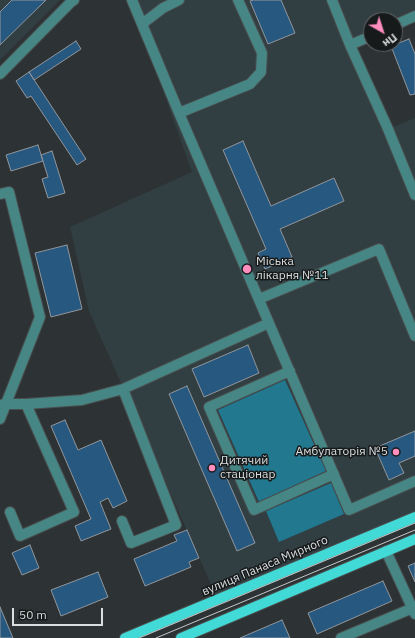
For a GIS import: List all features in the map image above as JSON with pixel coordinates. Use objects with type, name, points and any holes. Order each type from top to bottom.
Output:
[{"type":"main road","name":"вулиця Панаса Мирного","points":[[125,638],[415,518]]},
{"type":"main road","points":[[181,638],[415,539]]},
{"type":"street","points":[[0,74],[74,0]]},
{"type":"street","points":[[132,0],[349,510],[415,481]]},
{"type":"street","points":[[142,24],[163,8],[179,0]]},
{"type":"street","points":[[179,113],[250,84],[261,72],[262,53],[238,0]]},
{"type":"street","points":[[332,0],[415,195]]},
{"type":"street","points":[[403,21],[415,16]]},
{"type":"street","points":[[350,45],[363,39]]},
{"type":"street","points":[[0,194],[9,192],[40,318],[3,404],[0,419]]},
{"type":"street","points":[[259,299],[379,249],[415,336]]},
{"type":"street","points":[[3,404],[82,400],[123,389],[269,323]]},
{"type":"street","points":[[290,371],[209,407],[215,422],[254,510],[334,474]]},
{"type":"street","points":[[122,521],[131,543],[176,525],[123,389]]},
{"type":"street","points":[[10,512],[20,536],[74,512],[26,404]]},
{"type":"street","points":[[341,638],[414,610],[386,551]]},
{"type":"shaded area","points":[[0,0],[60,0],[0,60]]},
{"type":"shaded area","name":"Міська лікарня №11","points":[[131,0],[415,0],[415,16],[403,18],[403,12],[363,12],[363,39],[350,45],[415,199],[415,517],[218,600],[89,311],[70,227],[192,172]]},
{"type":"shaded area","points":[[415,118],[415,195],[388,129]]},
{"type":"shaded area","points":[[285,380],[326,471],[259,502],[218,410]]},
{"type":"shaded area","points":[[331,483],[344,514],[279,542],[266,511]]},
{"type":"building","points":[[12,0],[46,0],[0,45],[0,12]]},
{"type":"building","points":[[281,0],[295,33],[268,44],[250,1]]},
{"type":"building","points":[[409,39],[415,54],[415,94],[410,95],[393,52],[403,52],[403,41]]},
{"type":"building","points":[[76,41],[81,49],[34,80],[29,72]]},
{"type":"building","points":[[29,72],[86,159],[77,165],[31,96],[27,98],[16,81]]},
{"type":"building","points":[[243,141],[271,206],[334,178],[344,201],[280,229],[292,257],[265,269],[258,253],[266,249],[223,150]]},
{"type":"building","points":[[38,145],[43,161],[11,171],[6,155]]},
{"type":"building","points":[[52,151],[65,193],[48,198],[42,179],[48,177],[41,155]]},
{"type":"building","points":[[67,245],[82,309],[51,317],[35,253]]},
{"type":"building","points":[[248,345],[259,373],[204,397],[192,369]]},
{"type":"building","name":"Дитячий стаціонар","points":[[187,386],[255,543],[237,551],[169,394]]},
{"type":"building","points":[[65,420],[78,450],[101,440],[127,501],[113,508],[108,498],[100,502],[111,529],[81,541],[75,526],[91,519],[51,426]]},
{"type":"building","name":"Амбулаторія №5","points":[[415,431],[415,456],[399,463],[404,473],[389,480],[375,448]]},
{"type":"building","points":[[187,530],[199,558],[189,562],[191,567],[145,586],[134,559],[177,541],[174,535]]},
{"type":"building","points":[[30,545],[39,568],[22,575],[12,553]]},
{"type":"building","points":[[415,563],[415,582],[408,566]]},
{"type":"building","points":[[98,572],[108,597],[61,616],[51,590]]},
{"type":"building","points":[[383,581],[392,601],[317,634],[308,613]]},
{"type":"building","points":[[0,607],[13,638],[0,638]]},
{"type":"building","points":[[282,620],[290,638],[240,638]]},
{"type":"tram line","points":[[139,638],[415,523]]},
{"type":"tram line","points":[[156,638],[415,530]]},
{"type":"place","name":"Міська лікарня №11","points":[[247,269]]},
{"type":"place","name":"Амбулаторія №5","points":[[396,452]]},
{"type":"place","name":"Дитячий стаціонар","points":[[212,468]]}]
